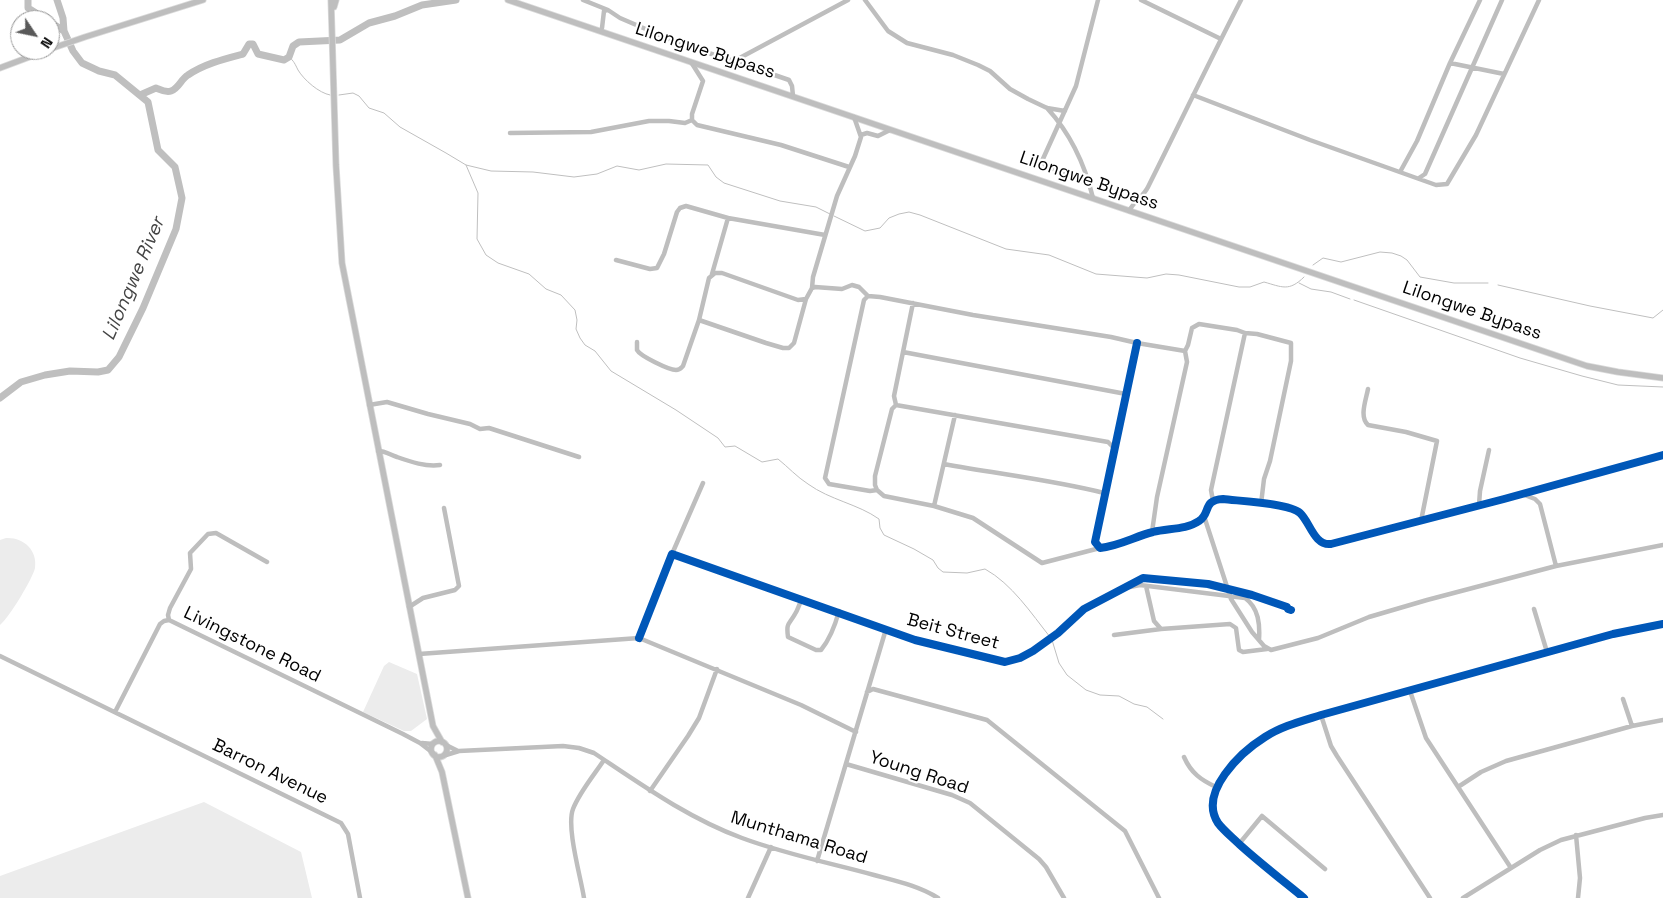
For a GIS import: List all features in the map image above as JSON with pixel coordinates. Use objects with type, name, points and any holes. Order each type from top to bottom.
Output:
[{"type":"main road","points":[[60,46],[203,0]]},
{"type":"main road","points":[[332,0],[336,165],[342,263],[434,726],[434,754],[442,772],[468,898]]},
{"type":"main road","name":"Lilongwe Bypass","points":[[508,0],[691,62],[706,74],[793,96],[1587,366],[1663,378]]},
{"type":"main road","points":[[0,68],[21,60]]},
{"type":"main road","points":[[434,726],[447,750],[442,772]]},
{"type":"main road","points":[[433,744],[438,741],[444,744]]},
{"type":"main road","points":[[434,754],[441,758],[446,755]]},
{"type":"street","points":[[583,0],[683,45],[789,80],[793,96]]},
{"type":"street","points":[[734,61],[848,0]]},
{"type":"street","points":[[865,0],[888,31],[907,43],[953,55],[978,65],[990,71],[1010,89],[1047,108],[1065,111]]},
{"type":"street","points":[[1089,184],[1046,166],[1042,161],[1076,86],[1098,0]]},
{"type":"street","points":[[1140,0],[1222,39]]},
{"type":"street","points":[[1129,211],[1132,204],[1147,190],[1240,0]]},
{"type":"street","points":[[1400,172],[1417,141],[1450,63],[1480,0]]},
{"type":"street","points":[[1419,178],[1425,174],[1502,0]]},
{"type":"street","points":[[1193,95],[1419,178],[1436,186],[1448,184],[1468,150],[1539,0]]},
{"type":"street","points":[[602,28],[602,15],[604,11],[608,10]]},
{"type":"street","points":[[691,62],[706,74],[692,114],[692,120]]},
{"type":"street","points":[[1450,63],[1504,74]]},
{"type":"street","points":[[1047,108],[1074,145],[1093,198]]},
{"type":"street","points":[[698,320],[786,349],[792,346],[806,299],[812,288],[813,278],[839,190],[855,156],[861,134],[854,117]]},
{"type":"street","points":[[510,133],[591,132],[649,121],[685,123],[692,120]]},
{"type":"street","points":[[692,120],[700,126],[781,145],[850,167]]},
{"type":"street","points":[[861,134],[867,133],[878,136],[890,130]]},
{"type":"street","points":[[616,260],[650,270],[657,268],[664,254],[677,212],[683,207],[728,218],[825,235]]},
{"type":"street","points":[[636,342],[637,350],[642,356],[678,370],[683,366],[728,218]]},
{"type":"street","points":[[712,274],[722,273],[798,300],[806,299]]},
{"type":"street","points":[[812,288],[842,289],[855,285],[868,296],[1185,351]]},
{"type":"street","points":[[868,296],[864,300],[825,478],[829,484],[870,491],[877,490]]},
{"type":"street","points":[[896,405],[894,396],[913,303]]},
{"type":"street","points":[[1152,532],[1157,497],[1186,362],[1185,351],[1192,328],[1199,324],[1289,341],[1291,361],[1260,504]]},
{"type":"street","points":[[1213,501],[1211,490],[1245,333]]},
{"type":"street","points":[[1100,548],[1095,542],[1137,343]]},
{"type":"street","points":[[903,352],[1126,394]]},
{"type":"street","points":[[1368,389],[1364,419],[1368,426],[1406,432],[1438,442],[1422,521]]},
{"type":"street","points":[[370,405],[387,402],[470,424],[480,429],[489,428],[579,457]]},
{"type":"street","points":[[896,405],[892,409],[875,476],[877,490],[884,496],[934,506],[978,521],[1042,563],[1138,538],[1152,532],[1190,525],[1200,521],[1208,505],[1213,501],[1222,499],[1281,506],[1296,510],[1318,540],[1326,545],[1422,521],[1663,455]]},
{"type":"street","points":[[896,405],[1108,442],[1115,449]]},
{"type":"street","points":[[934,506],[955,415]]},
{"type":"street","points":[[1479,505],[1480,490],[1489,450]]},
{"type":"street","points":[[378,451],[387,452],[425,466],[440,465]]},
{"type":"street","points":[[944,464],[1049,481],[1104,494]]},
{"type":"street","points":[[639,638],[672,554],[703,483]]},
{"type":"street","points":[[1522,494],[1535,499],[1540,504],[1556,566]]},
{"type":"street","points":[[410,607],[424,598],[455,590],[459,586],[444,508]]},
{"type":"street","points":[[1204,516],[1230,596],[1245,622],[1267,649]]},
{"type":"street","points":[[170,620],[168,614],[170,608],[191,569],[190,553],[208,534],[216,533],[267,562]]},
{"type":"street","points":[[1114,635],[1161,629],[1230,624],[1236,628],[1239,650],[1243,652],[1273,650],[1318,638],[1369,617],[1556,566],[1663,545]]},
{"type":"street","points":[[672,554],[886,628]]},
{"type":"street","name":"Beit Street","points":[[817,861],[886,628],[915,640],[1005,662],[1012,661],[1033,651],[1049,641],[1084,609],[1143,578],[1193,582],[1228,588],[1290,610]]},
{"type":"street","points":[[1146,586],[1154,621],[1161,629]]},
{"type":"street","points":[[1122,589],[1146,586],[1245,598],[1252,605],[1259,622],[1259,641]]},
{"type":"street","points":[[802,599],[796,613],[788,621],[788,636],[816,650],[821,650],[826,644],[834,628],[838,612]]},
{"type":"street","points":[[1534,609],[1547,652]]},
{"type":"street","name":"Livingstone Road","points":[[115,712],[160,624],[170,620],[420,743],[434,754]]},
{"type":"street","points":[[1304,898],[1239,844],[1223,829],[1216,819],[1214,804],[1216,787],[1228,769],[1244,753],[1280,728],[1321,715],[1613,634],[1663,624]]},
{"type":"street","points":[[419,654],[639,638],[717,669],[856,732]]},
{"type":"street","name":"Barron Avenue","points":[[0,656],[341,823],[348,834],[360,898]]},
{"type":"street","points":[[650,791],[699,718],[717,669]]},
{"type":"street","points":[[867,692],[873,689],[987,720],[1125,831],[1159,898]]},
{"type":"street","points":[[1410,691],[1426,738],[1511,868]]},
{"type":"street","points":[[1623,700],[1632,726]]},
{"type":"street","points":[[1321,715],[1337,756],[1430,898]]},
{"type":"street","points":[[1458,787],[1481,772],[1506,761],[1632,726],[1663,720]]},
{"type":"street","name":"Livingstone Road","points":[[420,743],[433,744]]},
{"type":"street","name":"Munthama Road","points":[[444,744],[459,751]]},
{"type":"street","name":"Munthama Road","points":[[446,755],[459,751],[569,747],[587,750],[691,815],[742,838],[817,861],[906,884],[925,890],[938,898]]},
{"type":"street","points":[[1184,757],[1193,773],[1216,787]]},
{"type":"street","points":[[584,898],[571,831],[572,815],[576,804],[604,760]]},
{"type":"street","name":"Young Road","points":[[846,764],[952,795],[967,802],[1039,859],[1046,867],[1064,898]]},
{"type":"street","points":[[1463,898],[1540,850],[1576,835],[1663,815]]},
{"type":"street","points":[[1239,844],[1262,816],[1325,869]]},
{"type":"street","points":[[1576,835],[1580,878],[1578,898]]},
{"type":"street","points":[[748,898],[771,847]]},
{"type":"shaded area","points":[[6,538],[23,542],[32,550],[35,568],[20,598],[0,625],[0,540]]},
{"type":"shaded area","points":[[389,662],[417,674],[427,719],[411,731],[404,731],[363,712],[384,666]]},
{"type":"shaded area","points":[[204,802],[301,852],[312,898],[0,898],[0,876]]},
{"type":"waterway","name":"Lilongwe River","points":[[28,0],[28,8],[31,10]]},
{"type":"waterway","points":[[57,0],[63,18],[64,31]]},
{"type":"waterway","points":[[140,95],[156,88],[171,91],[194,71],[214,62],[243,54],[249,44],[253,44],[258,54],[284,60],[289,57],[293,46],[299,42],[340,40],[369,23],[395,16],[422,5],[456,0]]},
{"type":"waterway","name":"Lilongwe River","points":[[0,398],[21,382],[45,375],[70,371],[98,372],[108,370],[119,357],[143,308],[176,229],[182,198],[175,167],[158,150],[148,102],[115,75],[99,71],[82,63],[73,51],[64,31],[60,28]]},
{"type":"waterway","points":[[289,57],[308,82],[321,92],[330,95]]},
{"type":"waterway","points":[[339,95],[353,93],[359,96],[369,108],[384,113],[400,127],[466,165],[491,171],[533,172],[574,177],[597,174],[617,166],[639,170],[666,164],[708,165],[716,177],[724,183],[780,201],[816,207],[830,214]]},
{"type":"waterway","points":[[466,165],[478,193],[477,239],[486,255],[498,263],[529,274],[546,289],[561,295],[575,310],[576,329],[580,338],[585,345],[595,351],[611,371],[676,410],[718,438],[725,447],[735,446],[762,462],[778,459],[800,478],[825,494],[871,514],[879,519],[880,528],[884,535],[933,560],[943,572],[967,573],[985,569],[995,575],[1028,609],[1050,637]]},
{"type":"waterway","points":[[834,216],[865,231],[880,228],[889,218],[909,212],[1006,249],[1049,255],[1096,274],[1147,278],[1166,274],[1179,275],[1239,287],[1250,287],[1264,282],[1285,287],[1294,285],[1304,277]]},
{"type":"waterway","points":[[1313,265],[1323,258],[1341,262],[1380,252],[1392,253],[1407,260],[1420,277],[1454,283],[1488,283]]},
{"type":"waterway","points":[[1299,283],[1311,289],[1331,292],[1350,299]]},
{"type":"waterway","points":[[1498,285],[1653,318],[1663,310]]},
{"type":"waterway","points":[[1354,300],[1520,358],[1582,376],[1618,385],[1663,387]]},
{"type":"waterway","points":[[1052,640],[1059,663],[1067,675],[1086,690],[1100,695],[1119,696],[1134,704],[1147,707],[1163,719]]},
{"type":"cycle path","points":[[1137,343],[1095,542],[1100,548],[1153,532],[1194,524],[1203,518],[1212,502],[1223,499],[1275,505],[1294,510],[1304,517],[1320,541],[1325,544],[1331,544],[1663,455]]},
{"type":"cycle path","points":[[639,638],[672,554],[915,640],[1005,662],[1020,658],[1033,651],[1058,633],[1084,609],[1143,578],[1208,584],[1252,595],[1291,610]]},
{"type":"cycle path","points":[[1304,898],[1225,831],[1218,823],[1213,811],[1218,786],[1225,774],[1255,744],[1278,730],[1321,715],[1613,634],[1663,624]]}]
